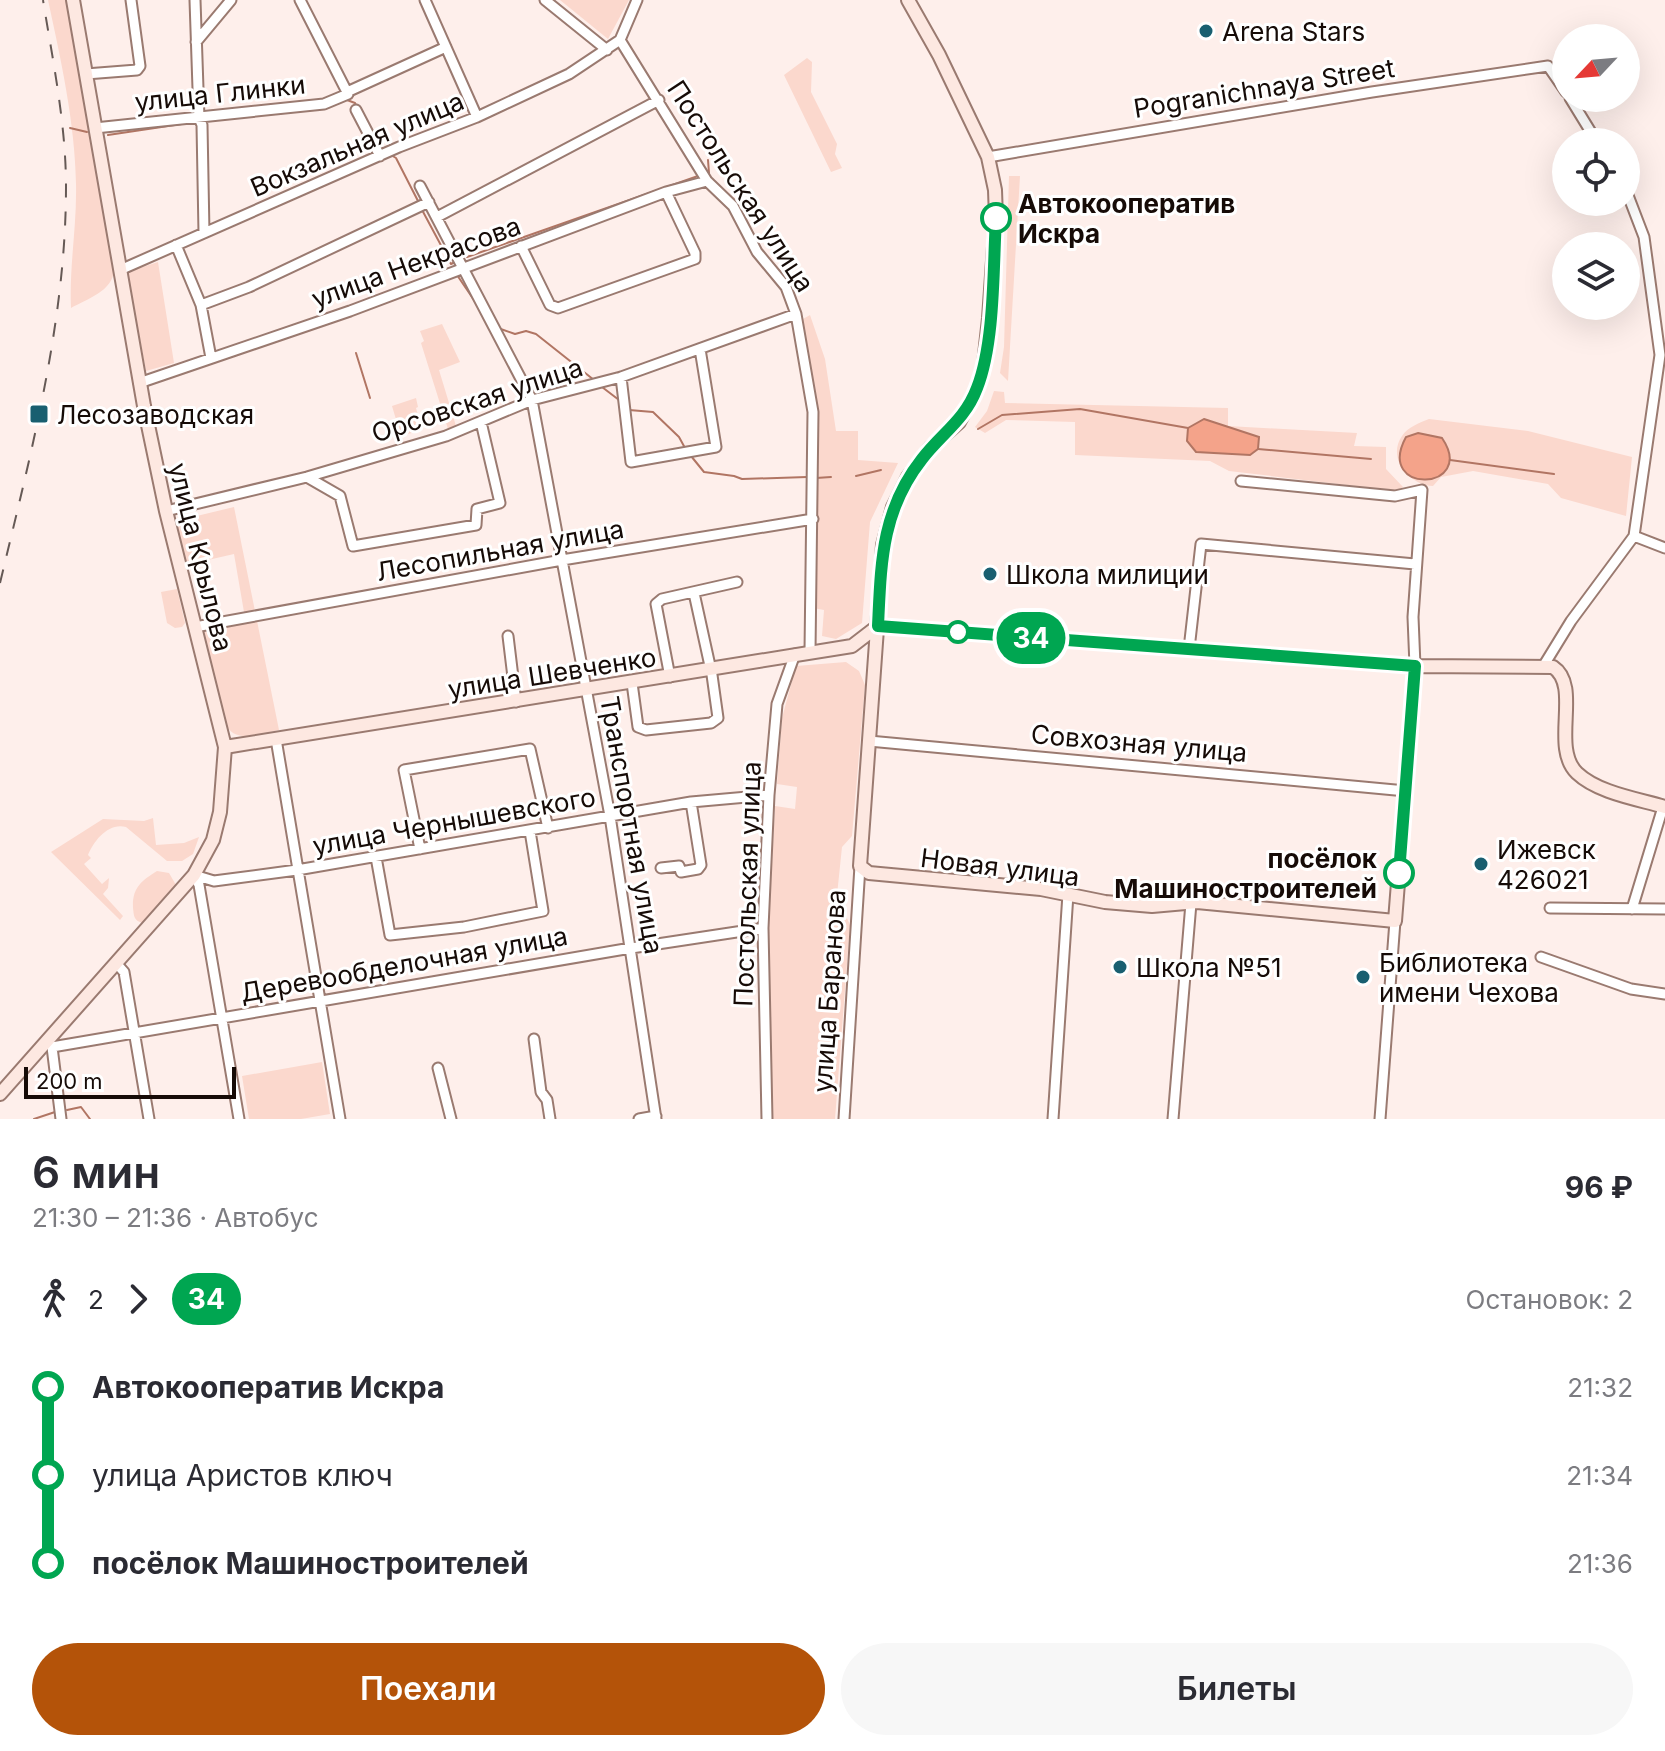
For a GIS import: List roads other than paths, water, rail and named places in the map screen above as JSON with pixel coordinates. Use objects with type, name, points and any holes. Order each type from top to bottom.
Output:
[{"type":"main road","name":"улица Крылова","points":[[0,1094],[50,1044],[194,875],[213,840],[220,812],[225,747],[166,511],[139,383],[73,0]]},
{"type":"main road","points":[[860,866],[883,545],[893,507],[908,477],[930,448],[959,422],[977,389],[984,364],[996,218],[995,190],[988,157],[939,55],[908,0]]},
{"type":"main road","points":[[876,662],[852,646],[878,626],[1415,666],[1544,665],[1559,671],[1563,679],[1567,753],[1578,774],[1598,786],[1664,807]]},
{"type":"main road","name":"улица Шевченко","points":[[225,747],[852,646]]},
{"type":"main road","points":[[1395,921],[1415,666]]},
{"type":"main road","name":"Новая улица","points":[[860,866],[869,873],[1041,889],[1105,902],[1152,906],[1191,903],[1395,921]]},
{"type":"street","points":[[86,74],[137,70],[140,66],[131,0]]},
{"type":"street","points":[[195,0],[204,233]]},
{"type":"street","points":[[196,42],[231,0]]},
{"type":"street","points":[[300,0],[348,93]]},
{"type":"street","points":[[425,0],[477,117]]},
{"type":"street","points":[[545,0],[607,50]]},
{"type":"street","points":[[620,40],[637,0]]},
{"type":"street","name":"Вокзальная улица","points":[[120,270],[477,117],[569,74],[620,40]]},
{"type":"street","name":"Постольская улица","points":[[620,40],[707,181],[733,206],[757,252],[786,287],[796,314],[813,412],[810,651]]},
{"type":"street","name":"улица Глинки","points":[[95,128],[324,104],[446,47]]},
{"type":"street","name":"Pogranichnaya Street","points":[[988,157],[1358,94],[1548,66],[1552,72]]},
{"type":"street","points":[[437,217],[659,100]]},
{"type":"street","points":[[356,110],[380,156]]},
{"type":"street","name":"улица Некрасова","points":[[139,383],[350,311],[666,192],[707,181]]},
{"type":"street","name":"Транспортная улица","points":[[420,186],[532,400],[610,816],[656,1117]]},
{"type":"street","points":[[521,246],[550,305],[558,308],[695,259],[666,192]]},
{"type":"street","points":[[201,305],[249,287],[429,202]]},
{"type":"street","points":[[1544,665],[1571,621],[1634,536],[1660,355],[1644,237],[1636,216]]},
{"type":"street","points":[[176,245],[201,305],[211,358]]},
{"type":"street","name":"Орсовская улица","points":[[166,511],[307,477],[446,436],[532,400],[621,377],[796,314]]},
{"type":"street","points":[[621,377],[631,462],[716,447],[700,349]]},
{"type":"street","points":[[307,477],[340,496],[353,546],[476,525],[477,509],[500,503],[481,422]]},
{"type":"street","points":[[1241,481],[1395,496],[1422,490],[1415,564],[1415,666]]},
{"type":"street","name":"Лесопильная улица","points":[[195,627],[562,560],[813,519]]},
{"type":"street","points":[[1634,536],[1665,548]]},
{"type":"street","points":[[1189,649],[1201,544],[1415,564]]},
{"type":"street","points":[[670,677],[656,604],[662,599],[737,582]]},
{"type":"street","points":[[632,683],[638,727],[646,730],[711,723],[718,718],[694,593]]},
{"type":"street","points":[[508,636],[516,702]]},
{"type":"street","name":"Постольская улица","points":[[767,1119],[763,928],[769,795],[777,704],[795,654]]},
{"type":"street","points":[[276,739],[340,1119]]},
{"type":"street","name":"Совхозная улица","points":[[869,741],[1406,791]]},
{"type":"street","points":[[420,849],[404,770],[530,749],[548,828]]},
{"type":"street","name":"улица Чернышевского","points":[[194,875],[214,881],[297,870],[691,802],[769,795]]},
{"type":"street","points":[[661,868],[679,866],[681,872],[698,869],[701,865],[691,802]]},
{"type":"street","points":[[1632,909],[1664,807]]},
{"type":"street","points":[[376,857],[390,935],[464,927],[543,911],[530,831]]},
{"type":"street","name":"улица Баранова","points":[[844,1119],[860,866]]},
{"type":"street","points":[[194,875],[199,885],[239,1119]]},
{"type":"street","points":[[1053,1119],[1068,894]]},
{"type":"street","points":[[1173,1119],[1191,903]]},
{"type":"street","points":[[1550,908],[1665,909]]},
{"type":"street","points":[[1380,1119],[1395,921]]},
{"type":"street","name":"Деревообделочная улица","points":[[50,1044],[763,928]]},
{"type":"street","points":[[1541,957],[1631,989],[1665,994]]},
{"type":"street","points":[[116,963],[124,972],[149,1119]]},
{"type":"street","points":[[534,1039],[541,1092],[547,1100],[550,1119]]},
{"type":"street","points":[[50,1044],[61,1119]]},
{"type":"street","points":[[438,1068],[451,1119]]},
{"type":"street","points":[[639,1119],[656,1117]]},
{"type":"waterway","points":[[347,100],[357,107]]},
{"type":"waterway","points":[[108,135],[195,122]]},
{"type":"waterway","points":[[70,128],[87,132]]},
{"type":"waterway","points":[[391,155],[396,158],[418,201]]},
{"type":"waterway","points":[[708,160],[709,173]]},
{"type":"waterway","points":[[467,257],[698,176]]},
{"type":"waterway","points":[[421,208],[451,264],[457,261]]},
{"type":"waterway","points":[[457,275],[476,303]]},
{"type":"waterway","points":[[498,328],[515,334],[526,331],[536,334],[594,380]]},
{"type":"waterway","points":[[356,353],[370,398]]},
{"type":"waterway","points":[[602,387],[619,400]]},
{"type":"waterway","points":[[978,429],[1002,415],[1080,409],[1188,428]]},
{"type":"waterway","points":[[629,410],[653,412],[679,437],[685,448]]},
{"type":"waterway","points":[[1258,449],[1371,459]]},
{"type":"waterway","points":[[691,456],[704,472],[742,479],[807,477]]},
{"type":"waterway","points":[[1450,460],[1554,474]]},
{"type":"waterway","points":[[856,476],[881,470]]},
{"type":"waterway","points":[[816,478],[831,477]]},
{"type":"waterway","points":[[67,1110],[81,1107],[90,1119]]},
{"type":"waterway","points":[[34,1119],[55,1112]]},
{"type":"railway","points":[[0,583],[45,386],[64,237],[64,140],[43,0]]},
{"type":"place","name":"Arena Stars","points":[[1206,31]]},
{"type":"place","name":"Автокооператив Искра","points":[[996,218]]},
{"type":"place","name":"Лесозаводская","points":[[39,414]]},
{"type":"place","name":"Школа милиции","points":[[990,574]]},
{"type":"place","name":"Ижевск 426021","points":[[1481,864]]},
{"type":"place","name":"посёлок Машиностроителей","points":[[1399,873]]},
{"type":"place","name":"Школа №51","points":[[1120,967]]},
{"type":"place","name":"Библиотека имени Чехова","points":[[1363,977]]}]
